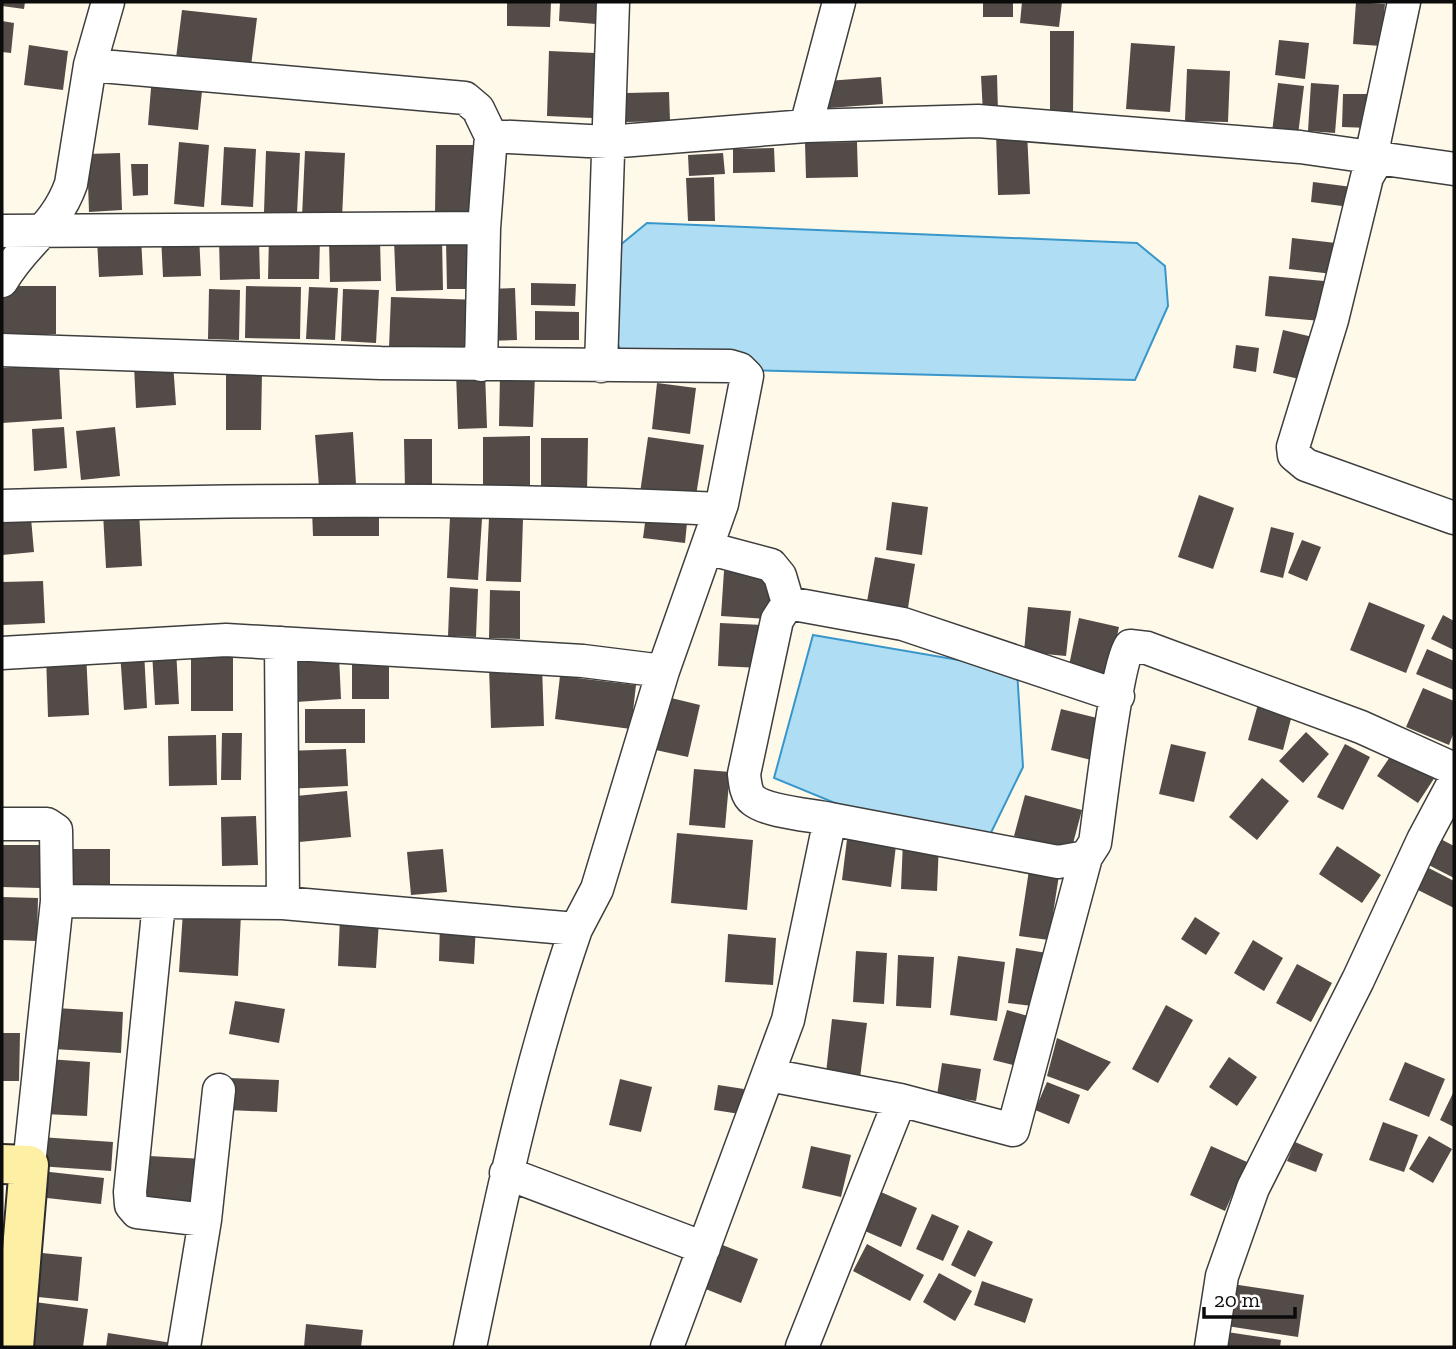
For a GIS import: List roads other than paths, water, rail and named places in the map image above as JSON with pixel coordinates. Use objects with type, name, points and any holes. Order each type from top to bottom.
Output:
[{"type":"street","points":[[2,281],[13,260],[58,216],[71,184],[90,65],[108,2]]},
{"type":"street","points":[[601,366],[613,2]]},
{"type":"street","points":[[806,127],[839,2]]},
{"type":"street","points":[[1404,2],[1374,143],[1378,158],[1367,177],[1332,320],[1293,447],[1294,455],[1306,466],[1454,518]]},
{"type":"street","points":[[90,65],[466,98],[478,109],[491,136],[484,228],[481,365]]},
{"type":"street","points":[[491,136],[608,142],[806,127],[978,121],[1287,146],[1454,169]]},
{"type":"street","points":[[2,231],[484,228]]},
{"type":"street","points":[[2,350],[481,365],[730,366],[740,369],[747,376],[720,509],[663,671],[597,890],[576,929],[560,974],[506,1173],[470,1347]]},
{"type":"street","points":[[2,506],[304,499],[608,503],[720,509]]},
{"type":"street","points":[[707,548],[771,565],[780,576],[788,603],[777,620],[744,774],[751,799],[763,806],[1058,862],[1086,857]]},
{"type":"street","points":[[788,603],[903,624],[1118,696]]},
{"type":"street","points":[[2,653],[179,641],[281,643],[583,661],[663,671]]},
{"type":"street","points":[[281,643],[282,903]]},
{"type":"street","points":[[769,1075],[900,1100],[1013,1130],[1086,857],[1095,843],[1118,696],[1126,652],[1130,646],[1136,645],[1361,727],[1454,769]]},
{"type":"street","points":[[1211,1347],[1222,1276],[1253,1188],[1454,782]]},
{"type":"street","points":[[667,1347],[788,1020],[830,819]]},
{"type":"street","points":[[2,824],[47,824],[56,830],[57,901],[15,1165],[14,1347]]},
{"type":"street","points":[[57,901],[282,903],[520,921],[576,929]]},
{"type":"street","points":[[159,903],[130,1192],[131,1205],[137,1212],[146,1215],[205,1220]]},
{"type":"street","points":[[184,1347],[205,1220],[219,1090]]},
{"type":"street","points":[[802,1347],[900,1100]]},
{"type":"street","points":[[506,1173],[704,1248]]},
{"type":"water","points":[[647,223],[1137,243],[1165,266],[1168,306],[1135,380],[625,367],[614,331],[619,246]]},
{"type":"water","points":[[813,635],[1017,670],[1023,767],[984,847],[942,847],[774,778]]}]
